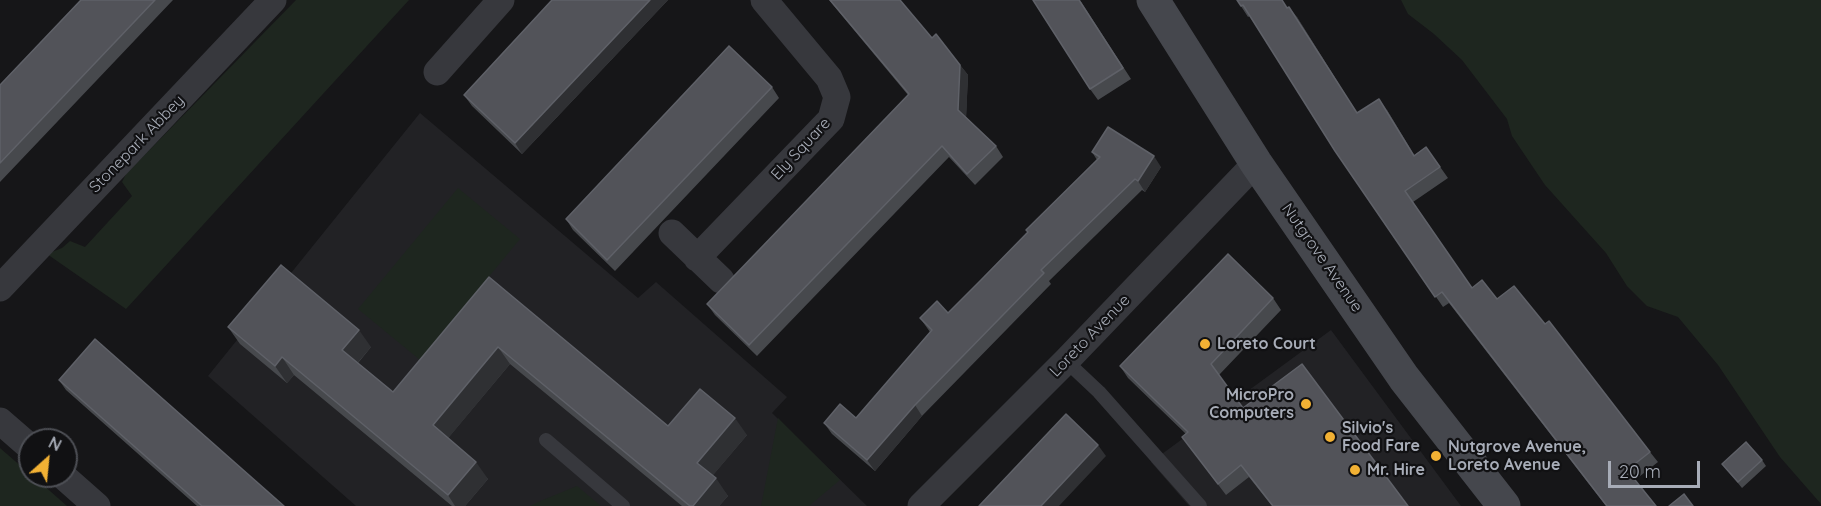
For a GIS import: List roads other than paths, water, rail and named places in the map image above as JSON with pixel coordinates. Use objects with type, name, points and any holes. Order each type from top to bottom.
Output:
[{"type":"main road","name":"Nutgrove Avenue","points":[[1152,0],[1256,163],[1404,378],[1504,506]]},
{"type":"street","name":"Stonepark Abbey","points":[[0,288],[273,0]]},
{"type":"street","points":[[437,72],[501,0]]},
{"type":"street","name":"Ely Square","points":[[697,258],[831,119],[837,98],[829,78],[764,0]]},
{"type":"street","name":"Loreto Avenue","points":[[921,506],[1066,361],[1256,163]]},
{"type":"street","points":[[672,233],[721,280]]},
{"type":"street","points":[[0,421],[18,437]]},
{"type":"street","points":[[77,488],[97,506]]},
{"type":"lane","points":[[1066,361],[1099,392],[1200,506]]},
{"type":"lane","points":[[546,440],[623,506]]},
{"type":"place","name":"Loreto Court","points":[[1205,344]]},
{"type":"place","name":"MicroPro Computers","points":[[1306,404]]},
{"type":"place","name":"Silvio's Food Fare","points":[[1330,437]]},
{"type":"place","name":"Nutgrove Avenue, Loreto Avenue","points":[[1436,456]]},
{"type":"place","name":"Mr. Hire","points":[[1355,470]]}]
